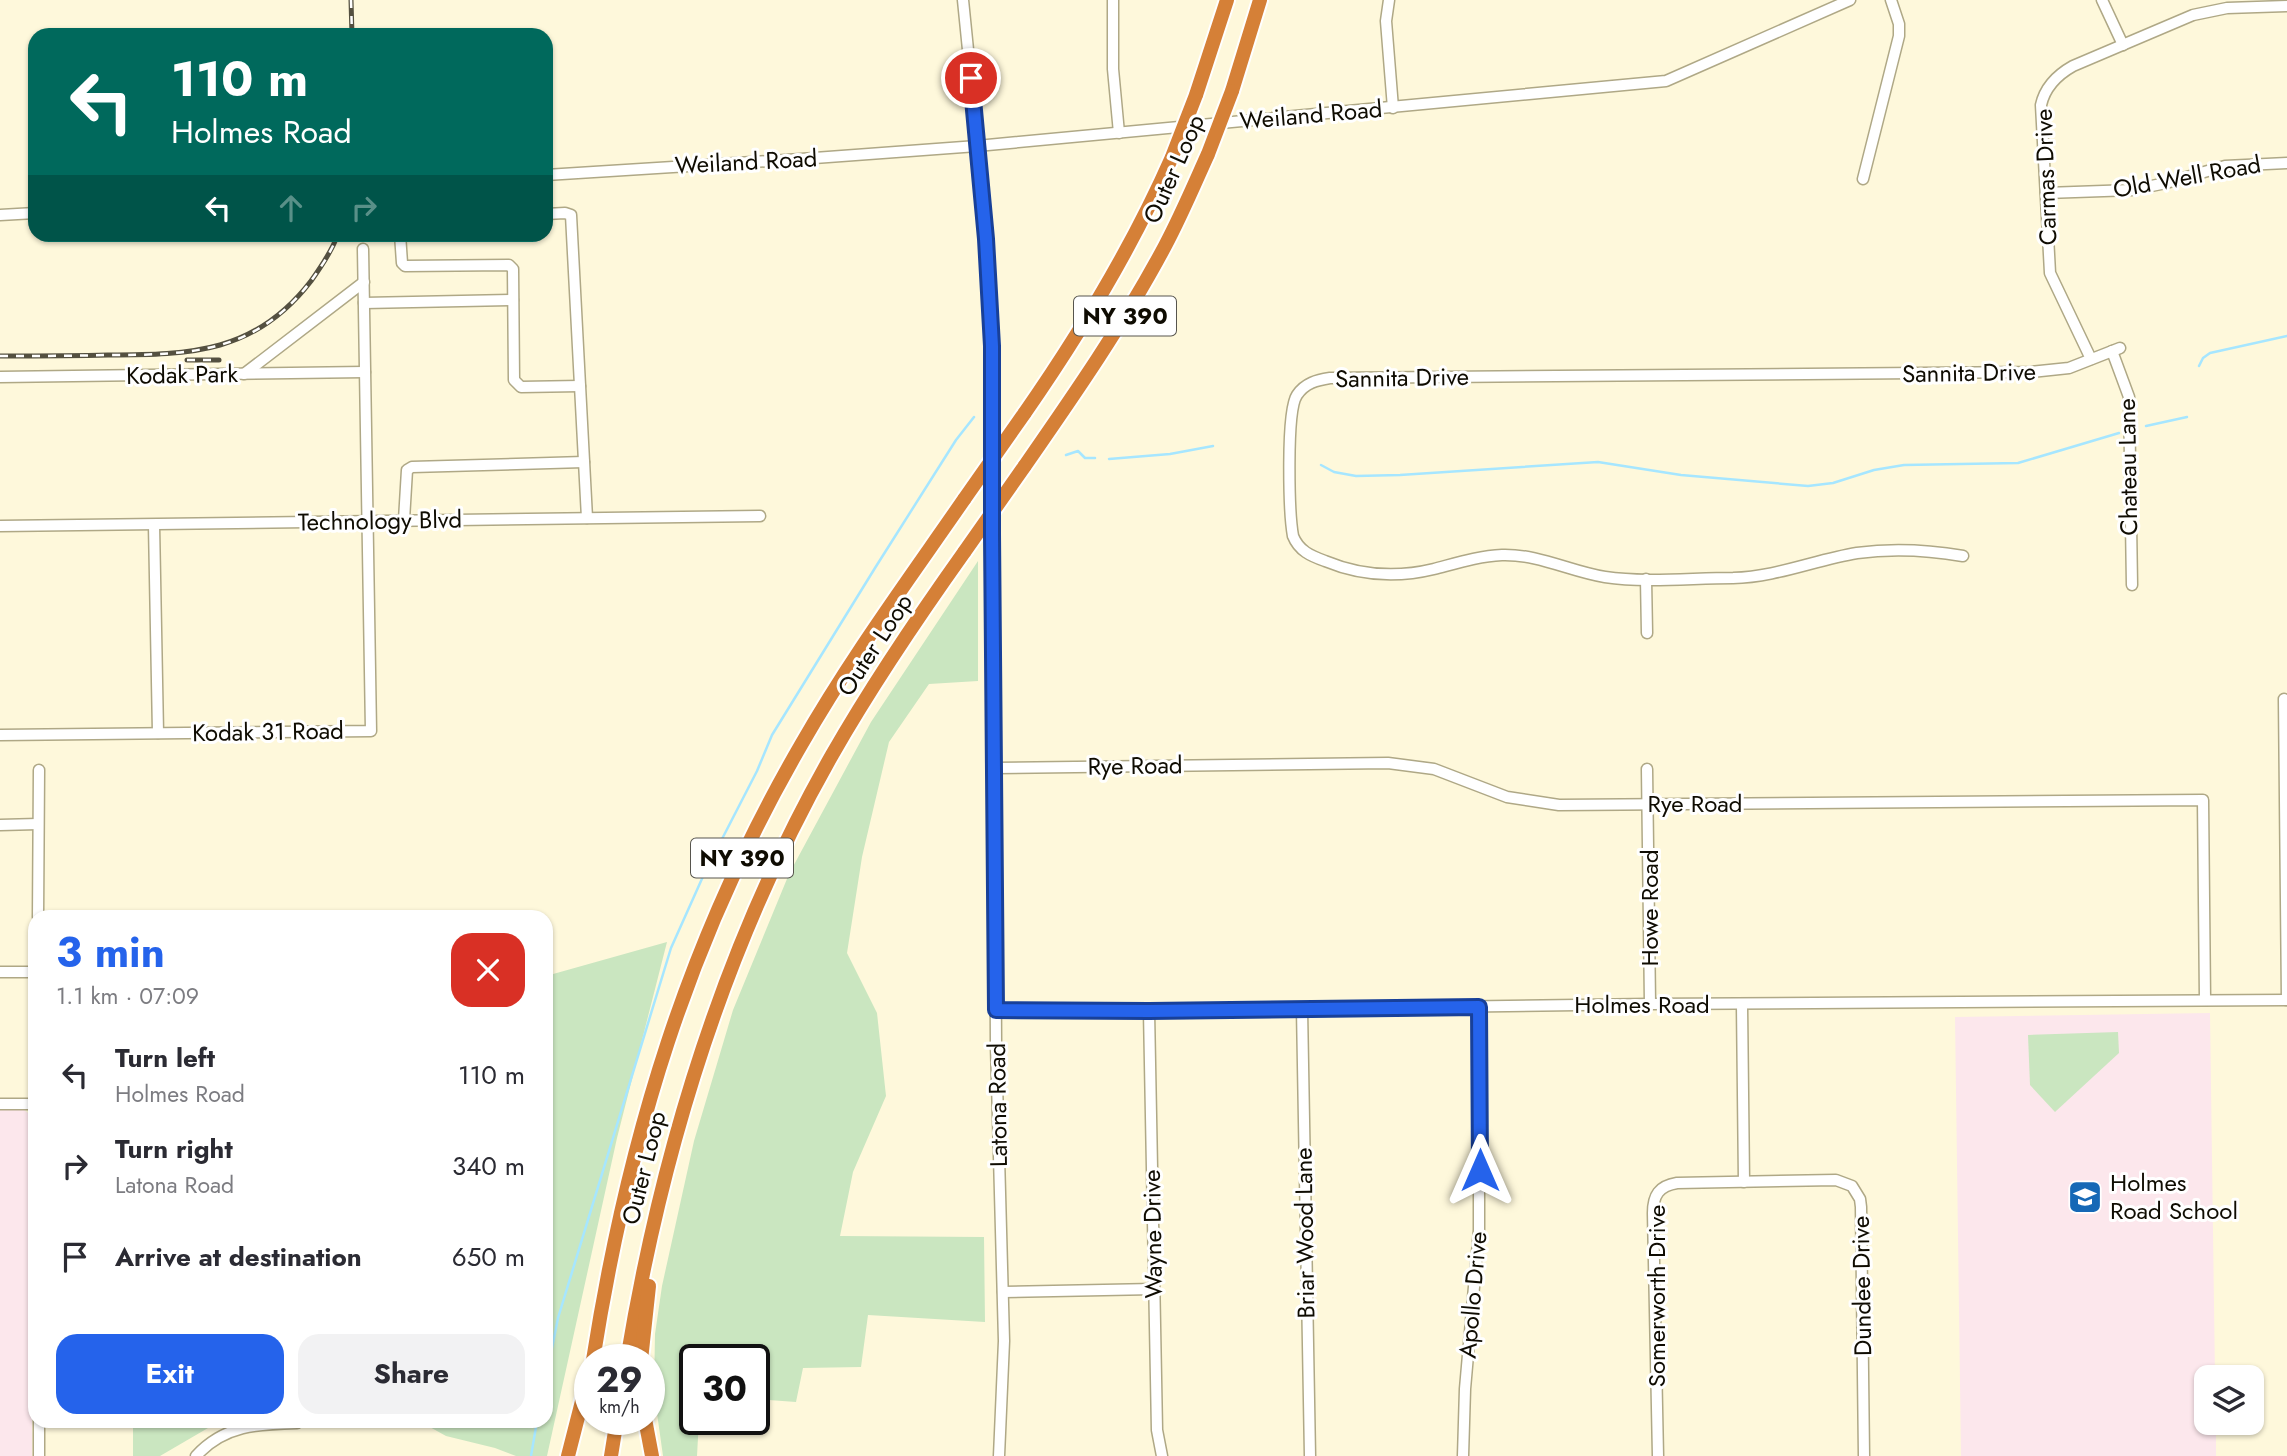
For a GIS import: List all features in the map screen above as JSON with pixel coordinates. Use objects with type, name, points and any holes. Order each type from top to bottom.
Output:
[{"type":"highway","name":"Outer Loop","points":[[630,1344],[647,1253],[692,1074],[727,975],[783,849],[831,756],[858,711],[965,551],[1083,383],[1138,294],[1172,233],[1208,154],[1232,91],[1260,0]]},
{"type":"highway","name":"Outer Loop","points":[[595,1344],[615,1232],[645,1114],[682,998],[725,893],[770,800],[827,702],[1024,414],[1102,294],[1136,233],[1172,156],[1196,96],[1226,3]]},
{"type":"highway","points":[[643,1344],[669,1160]]},
{"type":"highway","points":[[568,1456],[574,1433]]},
{"type":"highway","points":[[578,1456],[581,1435]]},
{"type":"highway","points":[[611,1456],[614,1435]]},
{"type":"highway","points":[[645,1435],[646,1456]]},
{"type":"highway","points":[[647,1435],[652,1456]]},
{"type":"street","name":"Latona Road","points":[[963,0],[987,247],[992,346],[996,1010],[1004,1375],[999,1456]]},
{"type":"street","points":[[1113,0],[1113,69],[1119,133]]},
{"type":"street","points":[[1389,0],[1386,22],[1393,108]]},
{"type":"street","name":"Weiland Road","points":[[553,175],[977,146],[1666,81],[1850,0]]},
{"type":"street","points":[[1863,179],[1899,36],[1899,24],[1891,0]]},
{"type":"street","points":[[2102,0],[2123,45]]},
{"type":"street","name":"Carmas Drive","points":[[2091,359],[2050,273],[2041,105],[2045,93],[2064,72],[2193,15],[2227,8],[2287,6]]},
{"type":"street","name":"Old Well Road","points":[[2046,193],[2132,190],[2225,166],[2287,163]]},
{"type":"street","points":[[553,213],[565,212],[571,215],[587,518]]},
{"type":"street","points":[[0,215],[28,213]]},
{"type":"street","points":[[401,242],[402,263],[405,266],[509,265],[513,269],[516,384],[521,387],[580,386]]},
{"type":"street","name":"Kodak 31 Road","points":[[0,735],[371,731],[363,249]]},
{"type":"street","points":[[244,374],[364,282]]},
{"type":"street","points":[[364,303],[513,300]]},
{"type":"street","name":"Chateau Lane","points":[[2091,359],[2116,349],[2129,397],[2132,585]]},
{"type":"street","name":"Sannita Drive","points":[[1963,556],[1928,550],[1889,550],[1844,556],[1762,576],[1646,579],[1601,576],[1547,559],[1517,555],[1488,556],[1395,575],[1359,572],[1311,556],[1296,543],[1292,527],[1291,414],[1295,399],[1309,383],[1330,378],[2031,373],[2056,371],[2091,359]]},
{"type":"street","name":"Kodak Park","points":[[0,377],[365,372]]},
{"type":"street","points":[[404,520],[407,470],[412,467],[584,462]]},
{"type":"street","name":"Technology Blvd","points":[[0,526],[760,516]]},
{"type":"street","points":[[155,525],[159,733]]},
{"type":"street","points":[[1646,579],[1647,633]]},
{"type":"street","points":[[2284,699],[2287,1000]]},
{"type":"street","name":"Rye Road","points":[[994,768],[1388,763],[1434,769],[1483,790],[1532,803],[1559,805],[2203,800],[2205,1000]]},
{"type":"street","name":"Howe Road","points":[[1647,769],[1650,1004]]},
{"type":"street","points":[[38,910],[39,770]]},
{"type":"street","points":[[0,825],[38,824]]},
{"type":"street","points":[[0,972],[28,972]]},
{"type":"street","name":"Holmes Road","points":[[996,1010],[1302,1010],[1650,1004],[2287,1000]]},
{"type":"street","points":[[1742,1005],[1744,1182]]},
{"type":"street","name":"Apollo Drive","points":[[1463,1456],[1465,1389],[1479,1216],[1479,1007]]},
{"type":"street","name":"Briar Wood Lane","points":[[1302,1010],[1310,1456]]},
{"type":"street","name":"Wayne Drive","points":[[1149,1011],[1157,1430],[1163,1456]]},
{"type":"street","points":[[0,1104],[28,1104]]},
{"type":"street","name":"Dundee Drive","points":[[1744,1182],[1836,1180],[1853,1186],[1857,1191],[1861,1207],[1864,1456]]},
{"type":"street","name":"Somerworth Drive","points":[[1658,1456],[1653,1213],[1655,1195],[1660,1189],[1677,1183],[1744,1182]]},
{"type":"street","points":[[1003,1292],[1154,1289]]},
{"type":"street","points":[[39,1428],[39,1456]]},
{"type":"street","points":[[196,1456],[206,1445],[232,1430],[244,1428]]},
{"type":"shaded area","name":"Holmes Road School","points":[[2210,1013],[2215,1365],[2194,1365],[2194,1435],[2216,1435],[2216,1456],[1961,1456],[1955,1017]]},
{"type":"shaded area","points":[[0,1110],[24,1110],[28,1113],[28,1428],[32,1428],[32,1456],[0,1456]]},
{"type":"green space","points":[[978,561],[978,681],[929,684],[889,742],[862,857],[847,953],[877,1013],[886,1096],[853,1172],[840,1236],[984,1237],[985,1322],[868,1315],[861,1367],[803,1368],[796,1402],[770,1400],[770,1344],[679,1344],[679,1435],[698,1435],[697,1456],[663,1456],[660,1435],[665,1435],[665,1344],[655,1344],[655,1334],[662,1286],[694,1141],[733,1010],[789,874],[871,722]]},
{"type":"green space","points":[[667,942],[617,1138],[547,1456],[516,1456],[446,1436],[432,1428],[553,1428],[553,974]]},
{"type":"green space","points":[[2118,1032],[2119,1053],[2055,1112],[2030,1085],[2028,1035]]},
{"type":"green space","points":[[133,1428],[208,1428],[160,1456],[133,1456]]},
{"type":"waterway","points":[[2199,366],[2203,358],[2210,353],[2287,336]]},
{"type":"waterway","points":[[553,1343],[558,1318],[671,948],[705,872],[757,771],[772,735],[956,440],[974,417]]},
{"type":"waterway","points":[[2146,426],[2187,417]]},
{"type":"waterway","points":[[1321,465],[1334,472],[1356,476],[1598,462],[1681,475],[1808,486],[1833,483],[1874,470],[1904,465],[2018,463],[2119,433]]},
{"type":"waterway","points":[[1109,459],[1170,454],[1213,446]]},
{"type":"waterway","points":[[1066,455],[1078,451],[1085,458],[1095,458]]},
{"type":"waterway","points":[[531,1456],[536,1428]]},
{"type":"railway","points":[[351,0],[352,28]]},
{"type":"railway","points":[[0,356],[167,354],[220,345],[268,323],[290,305],[319,270],[334,242]]},
{"type":"railway","points":[[187,360],[219,360]]},
{"type":"place","name":"Holmes Road School","points":[[2085,1197]]},
{"type":"route","points":[[971,78],[986,239],[992,346],[996,1010],[1479,1007],[1480,1170]]}]
